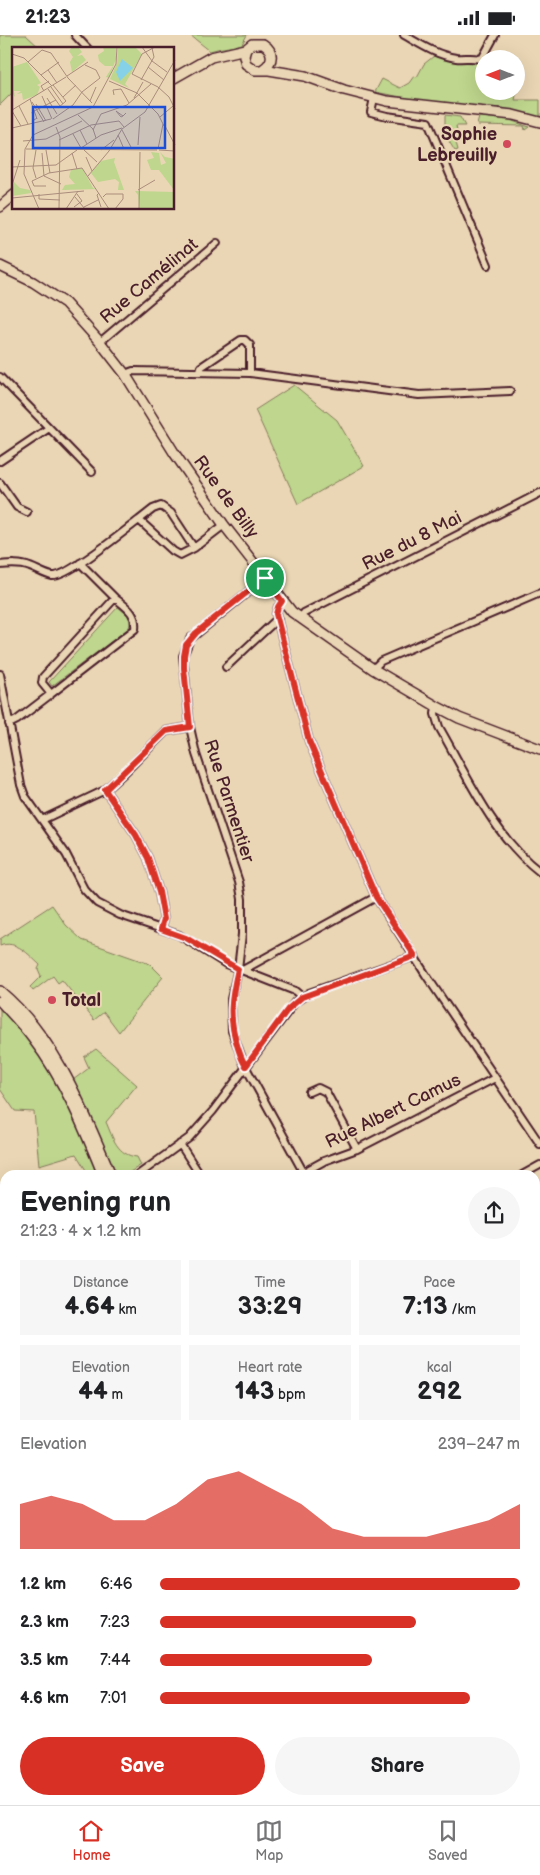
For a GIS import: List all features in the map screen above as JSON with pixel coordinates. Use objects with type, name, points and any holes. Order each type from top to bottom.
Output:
[{"type":"street","points":[[75,35],[86,47]]},
{"type":"street","points":[[259,35],[263,44],[270,50],[272,59],[282,72]]},
{"type":"street","points":[[404,35],[442,54],[456,58],[475,59]]},
{"type":"street","points":[[488,50],[495,35]]},
{"type":"street","points":[[175,77],[211,57],[229,54],[251,42],[263,44]]},
{"type":"street","points":[[244,60],[251,42]]},
{"type":"street","points":[[229,54],[244,60],[252,69],[263,69],[314,78],[344,90],[374,98],[434,107],[513,115],[540,122]]},
{"type":"street","points":[[263,69],[267,67],[272,59]]},
{"type":"street","points":[[374,98],[371,112],[428,122],[488,265]]},
{"type":"street","points":[[527,119],[540,127]]},
{"type":"street","points":[[0,207],[12,197]]},
{"type":"street","name":"Rue Camélinat","points":[[100,342],[217,243]]},
{"type":"street","name":"Rue de Billy","points":[[0,266],[33,281],[57,297],[74,312],[100,342],[125,374],[175,453],[224,525],[282,601],[300,618],[374,669],[436,706],[459,718],[540,749]]},
{"type":"street","points":[[200,371],[201,367],[241,340],[245,340],[250,345],[250,373]]},
{"type":"street","points":[[125,374],[133,371],[250,373],[419,395],[510,391]]},
{"type":"street","points":[[0,377],[92,472]]},
{"type":"street","points":[[0,461],[49,428]]},
{"type":"street","points":[[0,483],[17,507],[27,512]]},
{"type":"street","name":"Rue du 8 Mai","points":[[300,618],[304,613],[540,493]]},
{"type":"street","points":[[0,565],[29,566],[42,573],[54,576],[67,572],[139,521],[152,509],[162,506],[171,513],[194,548]]},
{"type":"street","points":[[139,521],[172,551],[180,555],[194,548],[224,525]]},
{"type":"street","points":[[9,724],[17,720],[135,629],[136,621],[133,613],[80,563]]},
{"type":"street","name":"Rue Parmentier","points":[[265,578],[196,633],[186,645],[184,668],[190,727],[196,754],[239,882],[242,899],[240,969],[231,999],[232,1031],[246,1066],[302,1170]]},
{"type":"street","points":[[374,669],[380,661],[540,593]]},
{"type":"street","points":[[51,694],[42,683],[43,677],[115,598]]},
{"type":"street","points":[[282,601],[278,607],[278,621],[309,741],[376,897],[540,1144]]},
{"type":"street","points":[[226,667],[274,622],[278,621]]},
{"type":"street","points":[[0,674],[21,785],[26,796],[66,854],[89,895],[106,909],[179,935],[240,969],[295,991],[302,997]]},
{"type":"street","points":[[436,706],[435,714],[439,727],[487,811],[511,844],[540,872]]},
{"type":"street","points":[[42,820],[105,790],[166,731],[190,727]]},
{"type":"street","points":[[105,790],[136,835],[148,858],[159,892],[164,919],[161,929]]},
{"type":"street","points":[[240,969],[376,897]]},
{"type":"street","points":[[145,1170],[189,1138],[213,1111],[288,1009],[302,997],[415,956]]},
{"type":"street","points":[[0,991],[28,1019],[66,1074],[109,1170]]},
{"type":"street","points":[[0,1001],[34,1040],[57,1075],[101,1170]]},
{"type":"street","name":"Rue Albert Camus","points":[[309,1170],[324,1161],[357,1149],[495,1078]]},
{"type":"street","points":[[309,1092],[318,1088],[326,1092],[357,1149]]},
{"type":"street","points":[[180,1144],[197,1170]]},
{"type":"green space","points":[[0,35],[26,35],[39,47],[12,47],[12,93],[0,105]]},
{"type":"green space","points":[[190,35],[247,35],[242,44],[210,51]]},
{"type":"green space","points":[[434,56],[457,62],[475,63],[475,100],[540,100],[540,119],[503,108],[439,104],[375,92],[382,79],[400,88],[409,83],[414,76],[417,77],[424,64]]},
{"type":"green space","points":[[445,115],[460,117],[465,126],[456,126],[457,131],[454,135],[458,150],[455,151],[445,135],[448,133],[445,128]]},
{"type":"green space","points":[[479,117],[507,119],[529,127],[525,130],[524,126],[477,125]]},
{"type":"green space","points":[[294,385],[337,420],[364,466],[298,504],[255,410]]},
{"type":"green space","points":[[118,607],[131,618],[129,628],[52,686],[49,682]]},
{"type":"green space","points":[[52,905],[66,925],[82,940],[150,964],[163,977],[119,1032],[104,1012],[94,1020],[62,980],[58,983],[53,976],[33,991],[30,987],[41,976],[38,969],[40,965],[17,946],[6,944],[0,946],[0,939]]},
{"type":"green space","points":[[0,1005],[42,1057],[72,1110],[94,1164],[95,1170],[86,1170],[76,1154],[39,1165],[34,1112],[15,1111],[0,1089]]},
{"type":"green space","points":[[96,1049],[137,1085],[106,1122],[120,1149],[130,1156],[137,1157],[141,1165],[133,1170],[116,1170],[114,1168],[73,1080],[89,1068],[84,1057]]},
{"type":"place","name":"Sophie Lebreuilly","points":[[507,144]]},
{"type":"place","name":"Total","points":[[52,1000]]},
{"type":"route","points":[[265,578],[282,601],[276,614],[309,741],[376,897],[415,956],[302,997],[288,1009],[246,1066],[232,1031],[231,1021],[231,999],[238,969],[186,938],[161,929],[164,925],[164,919],[159,892],[148,858],[136,835],[105,790],[166,731],[190,727],[184,668],[186,645],[196,633],[265,578]]}]
